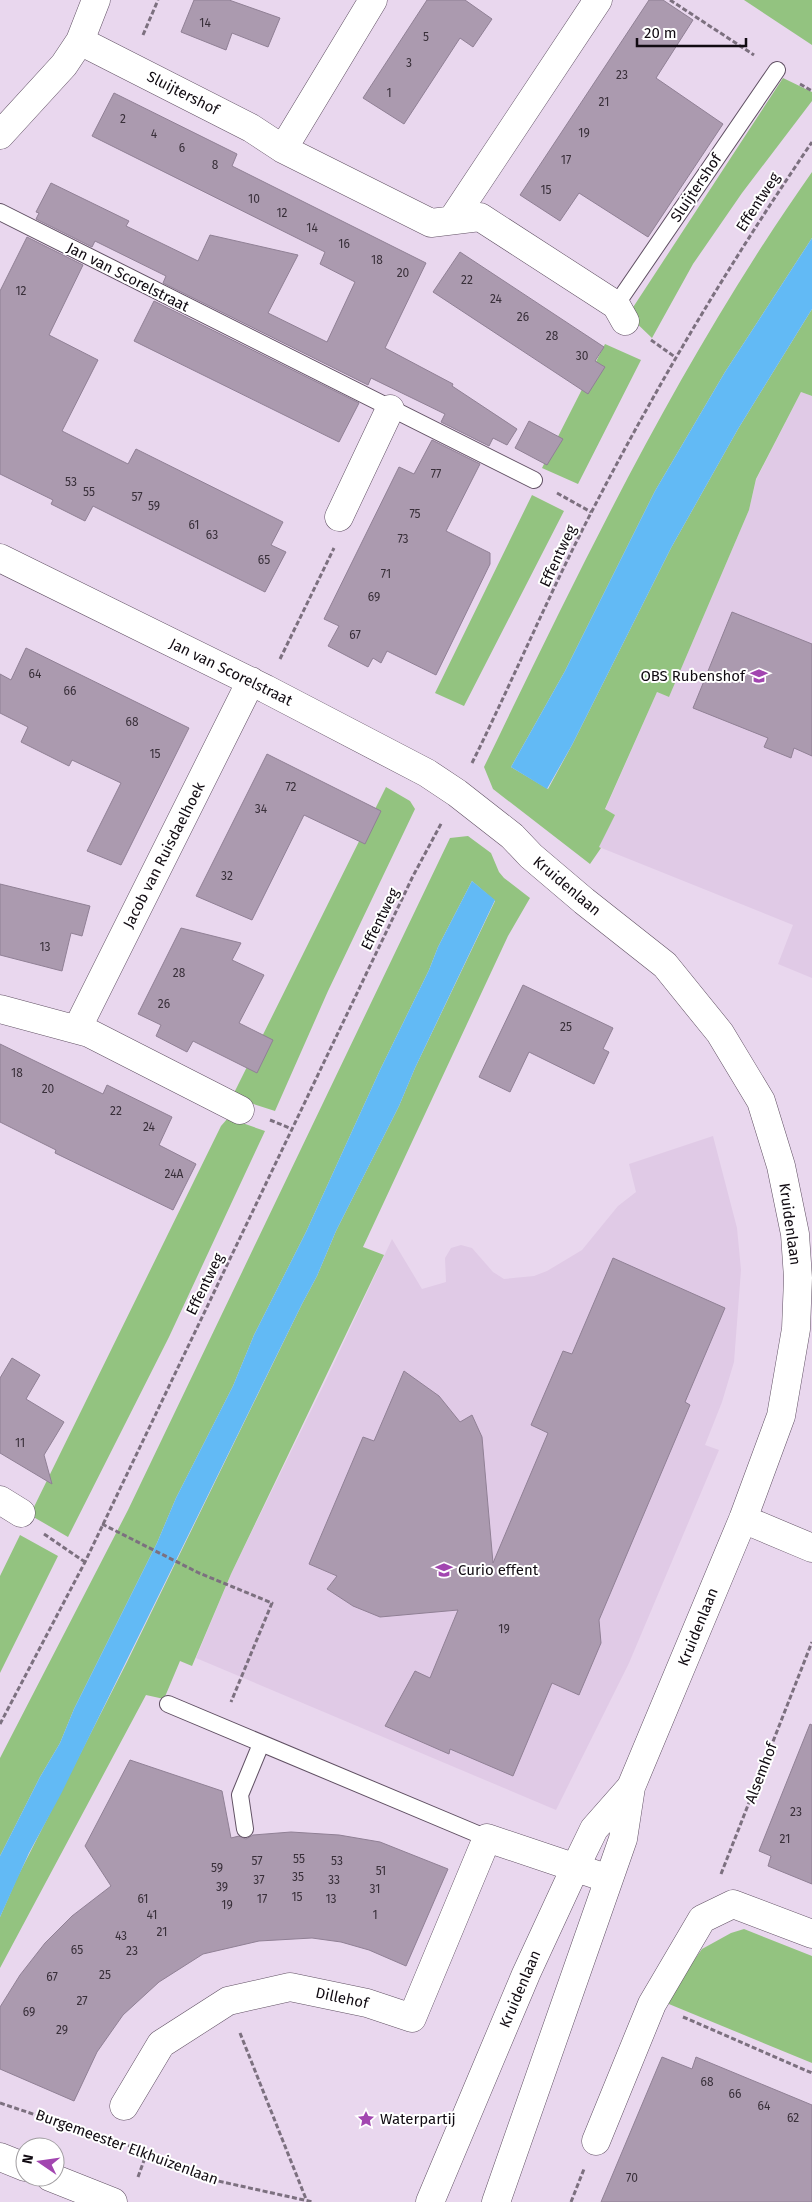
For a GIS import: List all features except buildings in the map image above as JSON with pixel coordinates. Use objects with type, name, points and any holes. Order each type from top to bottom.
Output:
[{"type":"street","points":[[0,135],[64,65],[80,41],[96,0]]},
{"type":"street","points":[[283,150],[373,0]]},
{"type":"street","points":[[452,220],[598,0]]},
{"type":"street","name":"Sluijtershof","points":[[80,41],[251,128],[283,150],[431,223],[480,217],[620,313]]},
{"type":"street","points":[[339,517],[390,409]]},
{"type":"street","name":"Jan van Scorelstraat","points":[[0,558],[259,685],[427,773],[457,793]]},
{"type":"street","name":"Jacob van Ruisdaelhoek","points":[[77,1029],[259,685]]},
{"type":"street","name":"Kruidenlaan","points":[[457,793],[512,836],[531,856],[584,901],[665,965],[720,1033],[761,1101],[781,1166],[795,1234],[798,1278],[796,1329],[781,1416],[743,1518],[630,1787],[623,1839],[496,2202]]},
{"type":"street","points":[[0,1009],[88,1033],[240,1110]]},
{"type":"street","points":[[743,1518],[812,1548]]},
{"type":"street","name":"Kruidenlaan","points":[[430,2202],[526,1974],[575,1868],[594,1829],[630,1787]]},
{"type":"street","points":[[487,1838],[609,1879]]},
{"type":"street","name":"Dillehof","points":[[124,2106],[161,2044],[228,2001],[290,1987],[367,2003],[412,2018],[487,1838]]},
{"type":"street","points":[[596,2141],[652,2004],[702,1919],[733,1904],[812,1934]]},
{"type":"street","points":[[0,2157],[15,2163]]},
{"type":"street","points":[[65,2183],[113,2202]]},
{"type":"lane","name":"Sluijtershof","points":[[620,313],[776,70]]},
{"type":"lane","name":"Jan van Scorelstraat","points":[[0,212],[534,480]]},
{"type":"lane","points":[[168,1704],[487,1838]]},
{"type":"lane","points":[[245,1829],[240,1795],[261,1744]]},
{"type":"path","points":[[130,66],[158,0]]},
{"type":"path","points":[[670,0],[776,70],[812,91]]},
{"type":"path","name":"Effentweg","points":[[0,1724],[85,1562],[413,876],[457,793],[591,512],[698,317],[766,209],[812,142]]},
{"type":"path","points":[[534,480],[591,512]]},
{"type":"path","points":[[259,685],[342,529],[339,517]]},
{"type":"path","points":[[11,1506],[26,1521],[85,1562]]},
{"type":"path","points":[[102,1524],[199,1573],[272,1603],[221,1727]]},
{"type":"path","name":"Alsemhof","points":[[733,1904],[720,1877],[812,1642]]},
{"type":"path","points":[[652,2004],[812,2073]]},
{"type":"path","points":[[247,2053],[306,2200]]},
{"type":"path","name":"Burgemeester Elkhuizenlaan","points":[[0,2103],[147,2152],[209,2179],[313,2202]]},
{"type":"path","points":[[138,2177],[147,2152]]},
{"type":"shaded area","points":[[801,392],[812,396],[812,978],[778,964],[793,925],[599,847],[614,815],[605,810],[657,692],[669,697],[749,510],[756,480]]},
{"type":"shaded area","points":[[713,1136],[737,1228],[741,1270],[734,1362],[722,1402],[705,1445],[719,1450],[629,1663],[556,1810],[196,1658],[231,1574],[328,1376],[392,1239],[422,1289],[446,1282],[445,1258],[451,1248],[461,1245],[472,1248],[493,1272],[504,1279],[534,1276],[547,1271],[582,1250],[618,1206],[636,1192],[629,1164]]},
{"type":"green space","points":[[744,0],[812,0],[812,45]]},
{"type":"green space","points":[[783,78],[812,92],[812,101],[742,193],[693,264],[652,338],[628,315]]},
{"type":"green space","points":[[812,172],[812,238],[725,372],[655,491],[565,671],[511,767],[548,789],[671,548],[738,429],[812,309],[812,396],[801,392],[756,479],[749,510],[669,697],[657,692],[605,809],[615,815],[599,847],[601,848],[590,864],[493,789],[484,767],[636,462],[719,315],[764,243]]},
{"type":"green space","points":[[605,344],[641,360],[578,484],[542,468]]},
{"type":"green space","points":[[532,495],[564,511],[464,706],[435,693]]},
{"type":"green space","points":[[386,787],[410,801],[415,809],[328,991],[275,1111],[232,1097]]},
{"type":"green space","points":[[468,836],[491,853],[499,872],[504,878],[530,898],[508,936],[363,1247],[384,1255],[231,1574],[192,1666],[180,1661],[164,1699],[146,1695],[0,1968],[0,1917],[17,1878],[127,1662],[317,1276],[336,1231],[399,1106],[415,1068],[495,901],[472,881],[438,947],[306,1232],[254,1335],[233,1386],[176,1498],[157,1543],[74,1709],[60,1743],[40,1777],[0,1856],[0,1758],[128,1510],[450,838]]},
{"type":"green space","points":[[228,1118],[265,1131],[169,1337],[68,1537],[30,1515],[221,1126]]},
{"type":"green space","points":[[20,1535],[58,1556],[0,1673],[0,1576]]},
{"type":"green space","points":[[744,1929],[812,1956],[812,2063],[664,2002],[702,1949],[731,1933]]},
{"type":"water","points":[[812,238],[812,309],[738,429],[671,548],[572,745],[547,789],[511,767],[565,671],[655,491],[725,372]]},
{"type":"water","points":[[472,881],[495,900],[415,1068],[399,1106],[336,1231],[317,1276],[61,1794],[29,1853],[0,1917],[0,1856],[40,1777],[60,1743],[74,1709],[157,1543],[176,1498],[233,1386],[254,1335],[306,1232],[438,947]]},
{"type":"place","name":"OBS Rubenshof","points":[[759,676]]},
{"type":"place","name":"Curio effent","points":[[444,1570]]},
{"type":"place","name":"Waterpartij","points":[[366,2119]]}]
